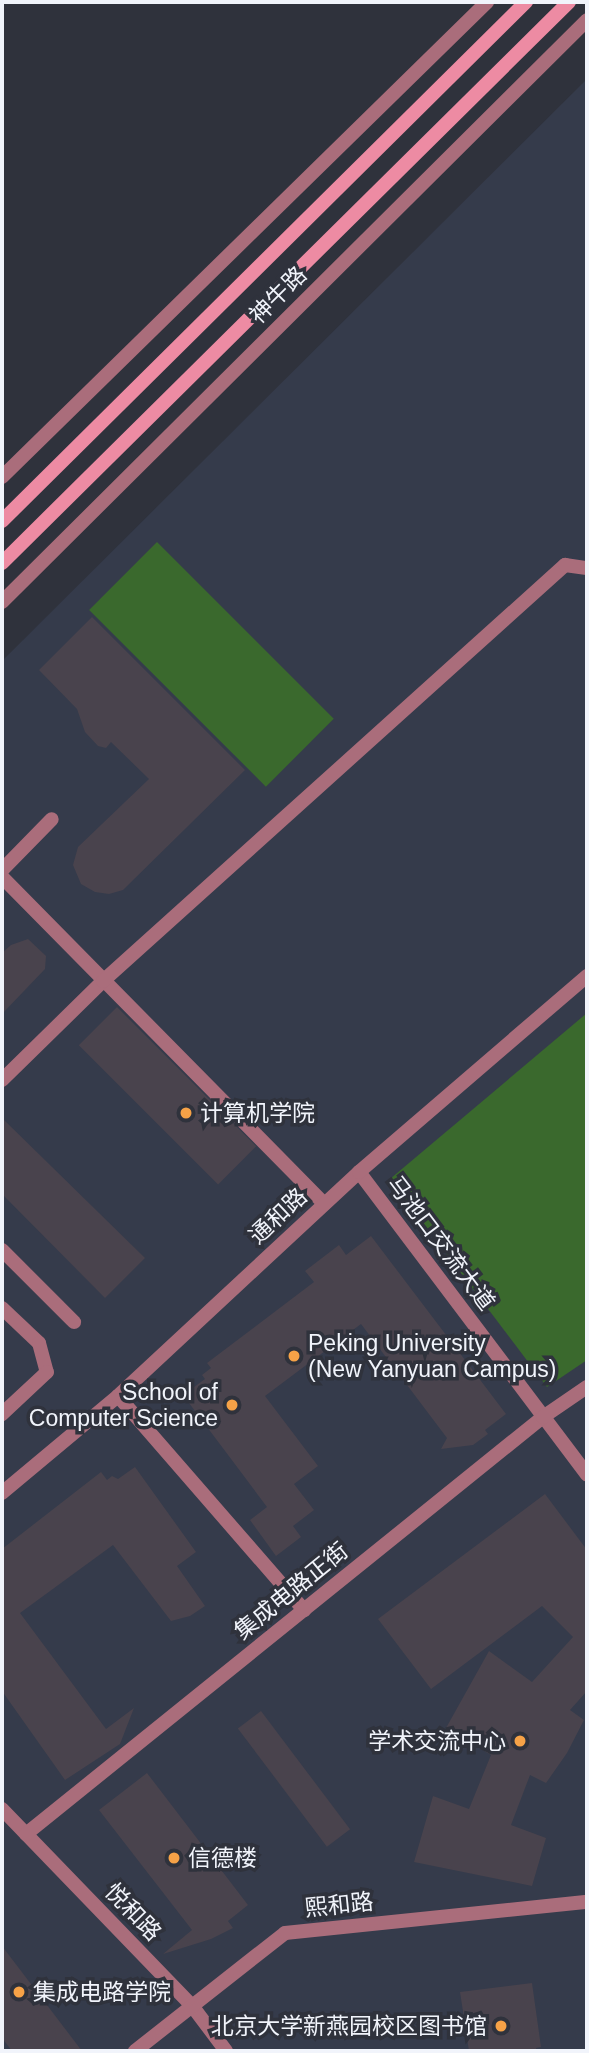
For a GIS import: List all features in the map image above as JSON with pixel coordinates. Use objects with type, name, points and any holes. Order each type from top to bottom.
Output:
[{"type":"main road","name":"神牛路","points":[[2,521],[526,2]]},
{"type":"main road","name":"神牛路","points":[[2,563],[569,2]]},
{"type":"street","points":[[2,477],[487,2]]},
{"type":"street","name":"神牛路","points":[[2,602],[587,20]]},
{"type":"street","points":[[2,1080],[103,981],[565,565],[587,568]]},
{"type":"street","points":[[2,870],[52,819]]},
{"type":"street","points":[[2,877],[324,1204]]},
{"type":"street","name":"通和路","points":[[2,1493],[118,1396],[359,1172],[587,976]]},
{"type":"street","name":"马池口交流大道","points":[[359,1172],[587,1475]]},
{"type":"street","points":[[2,1250],[74,1322]]},
{"type":"street","points":[[2,1308],[39,1343],[47,1372],[2,1414]]},
{"type":"street","name":"集成电路正街","points":[[26,1834],[543,1417],[587,1387]]},
{"type":"street","points":[[118,1396],[304,1610]]},
{"type":"street","name":"悦和路","points":[[2,1809],[193,2007],[226,2051]]},
{"type":"street","name":"熙和路","points":[[135,2051],[285,1933],[587,1902]]},
{"type":"shaded area","name":"Peking University (New Yanyuan Campus)","points":[[587,79],[587,2051],[2,2051],[2,661]]},
{"type":"green space","points":[[157,542],[334,719],[266,787],[89,610]]},
{"type":"green space","points":[[587,1013],[587,1360],[547,1387],[390,1179]]},
{"type":"building","points":[[92,617],[245,770],[123,890],[109,894],[95,892],[81,884],[73,865],[78,847],[149,779],[111,742],[106,748],[98,746],[85,732],[77,709],[39,670]]},
{"type":"building","points":[[28,939],[46,956],[45,969],[2,1014],[2,953],[11,945]]},
{"type":"building","name":"计算机学院","points":[[117,1007],[256,1146],[218,1184],[79,1045]]},
{"type":"building","points":[[2,1118],[145,1258],[105,1298],[2,1194]]},
{"type":"building","name":"School of Computer Science","points":[[371,1236],[506,1414],[485,1430],[488,1434],[473,1445],[441,1449],[447,1438],[361,1324],[265,1396],[318,1466],[294,1484],[314,1510],[293,1526],[301,1537],[276,1556],[250,1520],[267,1507],[183,1395],[205,1379],[202,1375],[211,1368],[207,1363],[314,1282],[305,1271],[339,1245],[346,1255]]},
{"type":"building","points":[[135,1467],[196,1552],[177,1566],[205,1606],[190,1616],[171,1621],[113,1545],[20,1613],[106,1729],[134,1708],[120,1744],[65,1780],[2,1691],[2,1549],[101,1472],[107,1480],[112,1476],[118,1479]]},
{"type":"building","points":[[545,1494],[587,1550],[587,1691],[570,1710],[584,1720],[567,1753],[546,1783],[530,1775],[511,1825],[546,1838],[532,1886],[414,1862],[433,1796],[469,1809],[491,1755],[446,1728],[489,1651],[532,1682],[573,1637],[542,1606],[431,1689],[378,1619]]},
{"type":"building","points":[[261,1711],[350,1829],[327,1847],[238,1728]]},
{"type":"building","name":"信德楼","points":[[147,1773],[248,1905],[228,1921],[233,1928],[211,1939],[163,1954],[192,1930],[99,1810]]},
{"type":"building","name":"集成电路学院","points":[[2,1946],[82,2051],[12,2051],[2,2038]]},
{"type":"building","name":"北京大学新燕园校区图书馆","points":[[532,1983],[541,2047],[536,2048],[537,2051],[469,2051],[460,1992]]},
{"type":"place","name":"计算机学院","points":[[186,1113]]},
{"type":"place","name":"Peking University (New Yanyuan Campus)","points":[[294,1356]]},
{"type":"place","name":"School of Computer Science","points":[[232,1405]]},
{"type":"place","name":"学术交流中心","points":[[520,1741]]},
{"type":"place","name":"信德楼","points":[[174,1858]]},
{"type":"place","name":"集成电路学院","points":[[19,1992]]},
{"type":"place","name":"北京大学新燕园校区图书馆","points":[[501,2026]]}]
